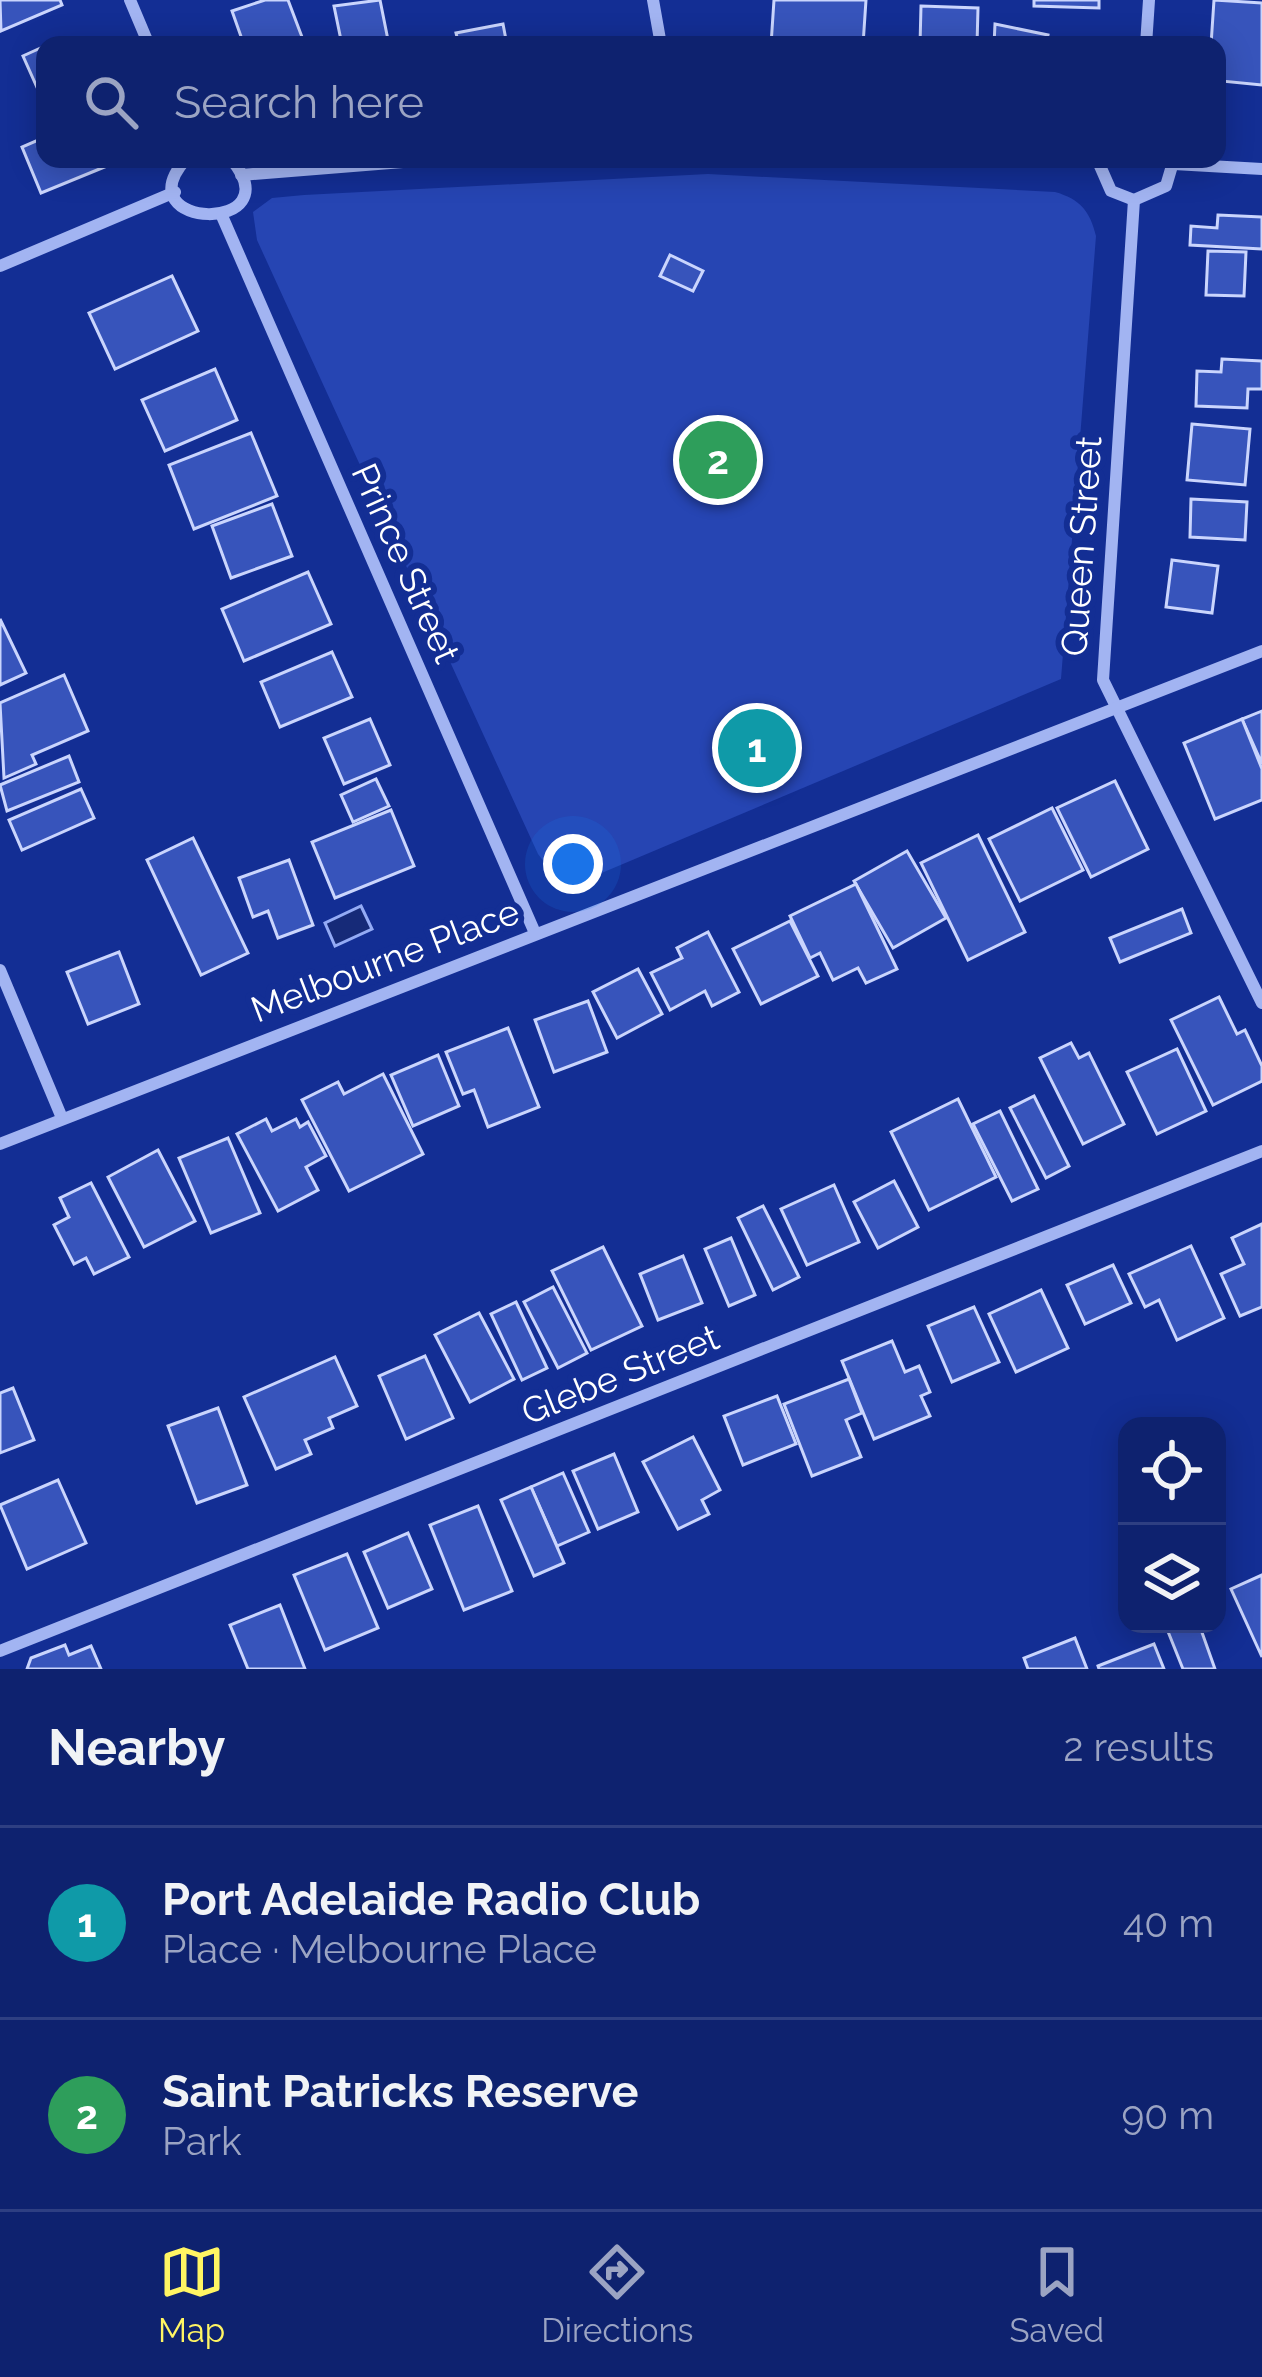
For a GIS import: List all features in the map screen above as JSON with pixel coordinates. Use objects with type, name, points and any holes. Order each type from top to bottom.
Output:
[{"type":"street","points":[[130,0],[145,36]]},
{"type":"street","points":[[653,0],[659,36]]},
{"type":"street","points":[[1147,36],[1149,0]]},
{"type":"street","points":[[1226,166],[1262,169]]},
{"type":"street","points":[[180,168],[175,192],[199,217],[222,216],[237,203],[241,175],[237,168]]},
{"type":"street","points":[[241,175],[328,168]]},
{"type":"street","points":[[1101,168],[1111,191],[1134,200],[1166,186],[1172,168]]},
{"type":"street","points":[[0,266],[175,192]]},
{"type":"street","name":"Queen Street","points":[[1134,200],[1103,680],[1262,1003]]},
{"type":"street","name":"Prince Street","points":[[222,216],[536,933]]},
{"type":"street","name":"Melbourne Place","points":[[0,1144],[1262,651]]},
{"type":"street","points":[[0,970],[62,1118]]},
{"type":"street","name":"Glebe Street","points":[[0,1651],[1262,1151]]},
{"type":"shaded area","points":[[708,174],[1055,192],[1071,198],[1087,213],[1096,236],[1061,679],[585,880],[569,880],[552,871],[538,854],[257,240],[253,212],[272,198],[304,195]]},
{"type":"shaded area","points":[[361,906],[372,929],[335,946],[325,923]]},
{"type":"building","points":[[0,0],[60,0],[62,5],[1,31]]},
{"type":"building","points":[[265,0],[288,0],[302,36],[241,36],[232,11]]},
{"type":"building","points":[[380,0],[387,36],[340,36],[334,6]]},
{"type":"building","points":[[774,0],[866,0],[864,36],[772,36]]},
{"type":"building","points":[[1034,0],[1099,0],[1099,8],[1034,6]]},
{"type":"building","points":[[1214,0],[1262,3],[1262,85],[1226,81],[1226,36],[1212,36]]},
{"type":"building","points":[[921,6],[978,8],[977,36],[920,36]]},
{"type":"building","points":[[503,24],[505,36],[457,36]]},
{"type":"building","points":[[995,24],[1048,35],[1048,36],[994,36]]},
{"type":"building","points":[[36,50],[36,85],[23,56]]},
{"type":"building","points":[[36,141],[36,168],[102,168],[41,193],[22,147]]},
{"type":"building","points":[[1218,215],[1262,217],[1262,249],[1190,245],[1191,226],[1217,228]]},
{"type":"building","points":[[1208,251],[1246,252],[1244,296],[1206,295]]},
{"type":"building","points":[[670,255],[703,271],[693,291],[660,276]]},
{"type":"building","points":[[172,276],[198,331],[115,369],[89,313]]},
{"type":"building","points":[[1222,359],[1262,361],[1262,389],[1248,389],[1247,408],[1196,406],[1197,371],[1221,372]]},
{"type":"building","points":[[215,369],[237,420],[165,451],[142,400]]},
{"type":"building","points":[[1192,424],[1250,429],[1245,485],[1187,480]]},
{"type":"building","points":[[251,433],[277,496],[194,529],[169,465]]},
{"type":"building","points":[[1191,499],[1247,502],[1245,540],[1190,537]]},
{"type":"building","points":[[272,504],[292,556],[231,578],[212,526]]},
{"type":"building","points":[[1172,560],[1218,566],[1212,613],[1166,607]]},
{"type":"building","points":[[308,572],[331,624],[244,661],[222,609]]},
{"type":"building","points":[[0,619],[26,673],[0,685]]},
{"type":"building","points":[[332,652],[352,697],[280,727],[261,682]]},
{"type":"building","points":[[64,675],[88,731],[32,755],[36,764],[4,778],[0,703]]},
{"type":"building","points":[[1262,711],[1262,764],[1242,719]]},
{"type":"building","points":[[370,719],[390,765],[344,784],[324,738]]},
{"type":"building","points":[[1242,719],[1262,769],[1262,800],[1215,819],[1184,743]]},
{"type":"building","points":[[772,722],[786,756],[741,775],[727,740]]},
{"type":"building","points":[[69,756],[79,782],[7,811],[0,785]]},
{"type":"building","points":[[376,779],[389,806],[353,822],[341,795]]},
{"type":"building","points":[[1115,781],[1148,849],[1091,877],[1057,808]]},
{"type":"building","points":[[81,789],[94,818],[22,850],[9,820]]},
{"type":"building","points":[[1052,808],[1083,870],[1020,901],[989,839]]},
{"type":"building","points":[[391,810],[414,866],[335,898],[312,842]]},
{"type":"building","points":[[978,835],[1025,932],[968,960],[921,863]]},
{"type":"building","points":[[193,838],[248,953],[201,975],[147,860]]},
{"type":"building","points":[[907,851],[946,918],[893,948],[854,881]]},
{"type":"building","points":[[289,860],[313,925],[278,938],[268,911],[253,917],[239,878]]},
{"type":"building","points":[[856,884],[897,969],[866,983],[858,968],[833,980],[820,953],[810,958],[790,916]]},
{"type":"building","points":[[1182,909],[1191,933],[1120,962],[1110,938]]},
{"type":"building","points":[[790,921],[818,976],[761,1004],[733,949]]},
{"type":"building","points":[[708,932],[739,992],[712,1006],[705,991],[670,1010],[651,973],[682,958],[677,948]]},
{"type":"building","points":[[119,952],[139,1004],[88,1024],[67,972]]},
{"type":"building","points":[[638,969],[662,1014],[617,1038],[593,992]]},
{"type":"building","points":[[1219,997],[1237,1034],[1245,1030],[1262,1066],[1262,1081],[1213,1105],[1171,1020]]},
{"type":"building","points":[[588,1001],[607,1052],[554,1072],[535,1020]]},
{"type":"building","points":[[508,1028],[539,1107],[488,1127],[474,1090],[463,1094],[446,1052]]},
{"type":"building","points":[[1071,1043],[1079,1058],[1089,1053],[1124,1124],[1083,1144],[1040,1058]]},
{"type":"building","points":[[1177,1049],[1206,1111],[1157,1134],[1127,1072]]},
{"type":"building","points":[[438,1055],[459,1106],[413,1126],[391,1075]]},
{"type":"building","points":[[383,1074],[423,1154],[349,1191],[302,1100],[338,1082],[344,1094]]},
{"type":"building","points":[[1034,1096],[1069,1166],[1046,1178],[1010,1108]]},
{"type":"building","points":[[958,1099],[996,1177],[929,1210],[891,1132]]},
{"type":"building","points":[[1000,1111],[1038,1189],[1012,1201],[973,1124]]},
{"type":"building","points":[[266,1119],[272,1131],[296,1119],[300,1127],[308,1122],[326,1156],[306,1167],[318,1190],[278,1211],[237,1134]]},
{"type":"building","points":[[228,1138],[260,1213],[211,1233],[179,1158]]},
{"type":"building","points":[[158,1150],[195,1221],[144,1247],[108,1177]]},
{"type":"building","points":[[894,1181],[918,1227],[878,1248],[854,1202]]},
{"type":"building","points":[[91,1183],[129,1257],[94,1274],[86,1258],[74,1264],[54,1225],[69,1217],[60,1198]]},
{"type":"building","points":[[834,1185],[859,1242],[807,1265],[781,1209]]},
{"type":"building","points":[[763,1206],[799,1277],[773,1290],[738,1218]]},
{"type":"building","points":[[1262,1224],[1262,1307],[1240,1316],[1221,1274],[1244,1264],[1232,1238]]},
{"type":"building","points":[[731,1238],[755,1295],[729,1306],[705,1249]]},
{"type":"building","points":[[1191,1246],[1224,1318],[1177,1340],[1159,1300],[1145,1307],[1129,1274]]},
{"type":"building","points":[[603,1247],[642,1326],[591,1350],[552,1271]]},
{"type":"building","points":[[683,1256],[702,1303],[658,1320],[640,1274]]},
{"type":"building","points":[[1113,1265],[1131,1303],[1085,1324],[1067,1285]]},
{"type":"building","points":[[553,1287],[587,1353],[558,1368],[524,1302]]},
{"type":"building","points":[[1041,1290],[1068,1348],[1016,1372],[989,1314]]},
{"type":"building","points":[[516,1302],[547,1368],[522,1380],[491,1314]]},
{"type":"building","points":[[974,1307],[999,1362],[952,1382],[928,1326]]},
{"type":"building","points":[[479,1313],[514,1379],[470,1402],[435,1335]]},
{"type":"building","points":[[892,1341],[905,1372],[919,1366],[930,1392],[921,1396],[930,1416],[874,1439],[842,1361]]},
{"type":"building","points":[[425,1356],[453,1418],[406,1439],[379,1376]]},
{"type":"building","points":[[335,1357],[357,1406],[329,1418],[333,1428],[305,1440],[311,1454],[276,1469],[244,1397]]},
{"type":"building","points":[[849,1379],[862,1413],[846,1420],[861,1457],[812,1476],[784,1404]]},
{"type":"building","points":[[13,1388],[34,1440],[0,1453],[0,1393]]},
{"type":"building","points":[[777,1396],[796,1444],[743,1465],[724,1416]]},
{"type":"building","points":[[218,1408],[247,1485],[197,1503],[168,1426]]},
{"type":"building","points":[[693,1437],[720,1490],[702,1500],[709,1514],[678,1529],[643,1462]]},
{"type":"building","points":[[614,1454],[638,1512],[598,1529],[573,1471]]},
{"type":"building","points":[[563,1473],[589,1532],[557,1546],[531,1487]]},
{"type":"building","points":[[58,1480],[86,1543],[27,1569],[0,1505]]},
{"type":"building","points":[[531,1487],[564,1563],[534,1576],[501,1500]]},
{"type":"building","points":[[478,1506],[512,1591],[464,1610],[430,1525]]},
{"type":"building","points":[[408,1533],[432,1589],[388,1608],[364,1552]]},
{"type":"building","points":[[347,1554],[378,1628],[325,1650],[294,1575]]},
{"type":"building","points":[[1262,1575],[1262,1657],[1231,1589]]},
{"type":"building","points":[[280,1605],[305,1669],[248,1669],[230,1625]]},
{"type":"building","points":[[1169,1633],[1202,1633],[1215,1669],[1183,1669]]},
{"type":"building","points":[[1075,1638],[1087,1669],[1028,1669],[1024,1658]]},
{"type":"building","points":[[1154,1644],[1164,1669],[1099,1669],[1098,1666]]},
{"type":"building","points":[[65,1645],[69,1655],[91,1646],[101,1669],[27,1669],[31,1658]]},
{"type":"place","name":"Saint Patricks Reserve","points":[[718,460]]},
{"type":"place","name":"Port Adelaide Radio Club","points":[[757,748]]}]
